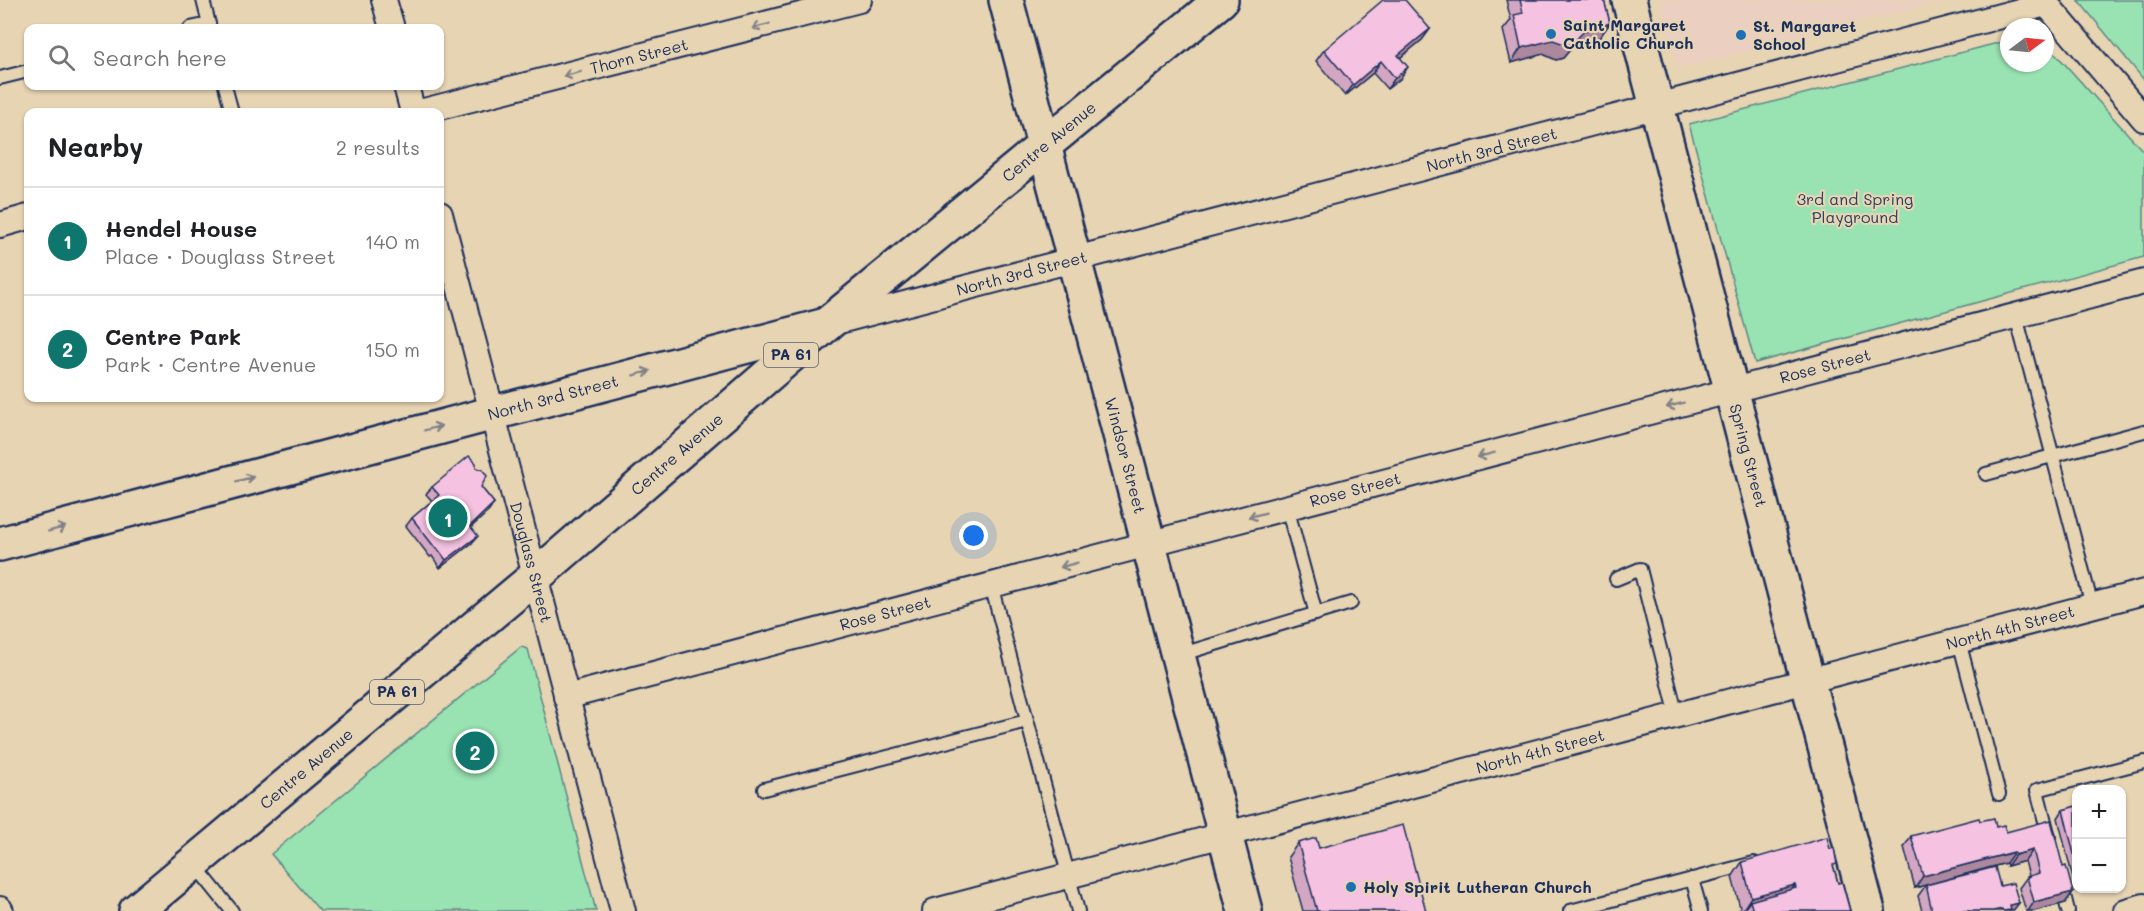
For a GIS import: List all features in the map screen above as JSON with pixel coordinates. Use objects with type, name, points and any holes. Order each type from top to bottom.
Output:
[{"type":"main road","name":"Windsor Street","points":[[1006,0],[1245,911]]},
{"type":"main road","name":"Centre Avenue","points":[[136,911],[535,577],[826,325],[1221,0]]},
{"type":"main road","name":"Spring Street","points":[[1629,0],[1808,681],[1843,840],[1868,911]]},
{"type":"main road","name":"North 3rd Street","points":[[0,544],[826,325]]},
{"type":"street","points":[[384,0],[391,24]]},
{"type":"street","name":"Thorn Street","points":[[436,108],[859,0]]},
{"type":"street","points":[[2044,2],[2144,119]]},
{"type":"street","name":"North 3rd Street","points":[[826,325],[2044,2]]},
{"type":"street","points":[[407,90],[412,108]]},
{"type":"street","points":[[0,225],[24,218]]},
{"type":"street","name":"Douglass Street","points":[[444,229],[623,911]]},
{"type":"street","name":"Rose Street","points":[[566,697],[2144,282]]},
{"type":"street","name":"North 4th Street","points":[[935,911],[2144,592]]},
{"type":"street","points":[[2126,911],[2144,906]]},
{"type":"lane","points":[[202,0],[208,24]]},
{"type":"lane","points":[[0,78],[24,71]]},
{"type":"lane","points":[[226,90],[231,108]]},
{"type":"lane","points":[[2016,316],[2092,606]]},
{"type":"lane","points":[[1986,474],[2053,458],[2060,454],[2144,431]]},
{"type":"lane","points":[[1287,507],[1316,614]]},
{"type":"lane","points":[[1616,579],[1640,569],[1677,716]]},
{"type":"lane","points":[[991,585],[1078,911]]},
{"type":"lane","points":[[1178,655],[1351,603]]},
{"type":"lane","points":[[1959,641],[1999,794]]},
{"type":"lane","points":[[764,789],[1027,721]]},
{"type":"lane","points":[[2051,845],[2037,790],[2144,762]]},
{"type":"lane","points":[[1570,911],[1770,859]]},
{"type":"lane","points":[[194,863],[232,911]]},
{"type":"lane","points":[[2060,878],[2068,911]]},
{"type":"lane","points":[[1692,879],[1701,911]]},
{"type":"shaded area","name":"St. Margaret School","points":[[1660,0],[1946,0],[1678,69]]},
{"type":"green space","points":[[2078,0],[2144,0],[2144,80]]},
{"type":"green space","name":"3rd and Spring Playground","points":[[2000,42],[2000,72],[2054,72],[2054,52],[2144,152],[2144,257],[1755,363],[1689,124]]},
{"type":"green space","points":[[521,647],[528,649],[596,911],[320,911],[271,854]]},
{"type":"building","points":[[1383,0],[1405,0],[1430,29],[1398,55],[1408,67],[1395,78],[1381,61],[1353,85],[1324,50]]},
{"type":"building","name":"Saint Margaret Catholic Church","points":[[1520,0],[1604,0],[1610,23],[1584,31],[1573,43],[1567,45],[1553,40],[1521,48],[1514,15],[1523,13]]},
{"type":"building","points":[[469,456],[476,463],[476,468],[483,470],[487,476],[481,487],[494,503],[470,526],[478,536],[446,560],[412,518],[439,495],[432,487]]},
{"type":"building","points":[[2072,807],[2072,846],[2063,810]]},
{"type":"building","points":[[1979,818],[1980,821],[1994,818],[1996,827],[2004,825],[2006,832],[2051,820],[2072,892],[2034,902],[2027,877],[2039,873],[2033,850],[2015,855],[2014,852],[1923,876],[1911,836]]},
{"type":"building","name":"Holy Spirit Lutheran Church","points":[[1403,825],[1426,911],[1317,911],[1298,843],[1316,838],[1319,848]]},
{"type":"building","points":[[1827,837],[1830,849],[1834,848],[1837,864],[1833,865],[1838,883],[1842,882],[1850,911],[1753,911],[1750,901],[1796,888],[1795,885],[1751,897],[1742,862]]},
{"type":"building","points":[[1995,867],[2000,886],[2013,883],[2019,903],[2010,905],[2011,910],[1932,911],[1926,885]]},
{"type":"place","name":"Saint Margaret Catholic Church","points":[[1551,34]]},
{"type":"place","name":"St. Margaret School","points":[[1741,35]]},
{"type":"place","name":"Hendel House","points":[[448,518]]},
{"type":"place","name":"Centre Park","points":[[475,751]]},
{"type":"place","name":"Holy Spirit Lutheran Church","points":[[1351,887]]}]
